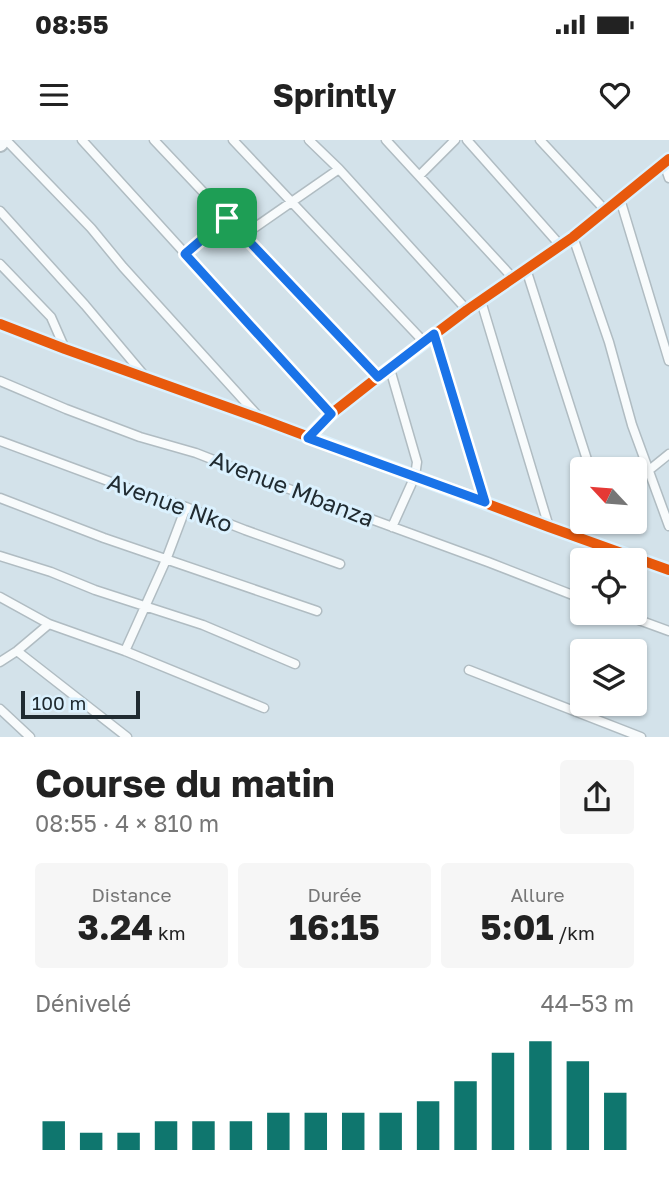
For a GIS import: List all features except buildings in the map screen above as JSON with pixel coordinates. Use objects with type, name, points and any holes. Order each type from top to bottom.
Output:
[{"type":"street","points":[[82,140],[331,414]]},
{"type":"street","points":[[155,140],[378,377]]},
{"type":"street","points":[[233,140],[424,342]]},
{"type":"street","points":[[309,140],[339,169],[467,310]]},
{"type":"street","points":[[386,140],[513,278]]},
{"type":"street","points":[[419,176],[455,140]]},
{"type":"street","points":[[467,140],[560,245]]},
{"type":"street","points":[[540,140],[605,211]]},
{"type":"street","points":[[3,141],[91,228],[122,267],[261,419]]},
{"type":"street","points":[[308,438],[331,414],[378,377],[467,310],[573,237],[666,161],[669,178]]},
{"type":"street","points":[[244,235],[339,169]]},
{"type":"street","points":[[620,199],[669,361]]},
{"type":"street","points":[[0,211],[145,376]]},
{"type":"street","points":[[185,254],[227,218]]},
{"type":"street","points":[[573,237],[610,342],[643,457]]},
{"type":"street","points":[[0,264],[51,317],[65,349]]},
{"type":"street","points":[[526,268],[586,457]]},
{"type":"street","points":[[481,301],[549,527]]},
{"type":"street","points":[[0,324],[669,570]]},
{"type":"street","points":[[434,334],[485,502]]},
{"type":"street","points":[[390,369],[417,461],[415,476],[392,527]]},
{"type":"street","name":"Avenue Mbanza","points":[[0,381],[140,437],[196,453],[570,594]]},
{"type":"street","name":"Avenue Nko","points":[[0,440],[340,564]]},
{"type":"street","points":[[669,454],[648,471],[669,526]]},
{"type":"street","points":[[0,498],[104,538],[317,611]]},
{"type":"street","points":[[125,651],[166,560],[186,507]]},
{"type":"street","points":[[0,556],[203,625],[295,664]]},
{"type":"street","points":[[0,597],[49,624],[125,651],[264,708]]},
{"type":"street","points":[[647,623],[669,631]]},
{"type":"street","points":[[1,659],[17,651],[49,624]]},
{"type":"street","points":[[17,651],[127,737]]},
{"type":"street","points":[[469,670],[641,737]]},
{"type":"street","points":[[0,709],[30,737]]},
{"type":"cycle path","points":[[308,437],[331,414],[378,377],[467,310],[573,237],[669,159]]},
{"type":"cycle path","points":[[0,324],[669,570]]},
{"type":"route","points":[[227,218],[378,377],[434,334],[485,502],[308,438],[331,414],[185,254],[227,218]]}]
